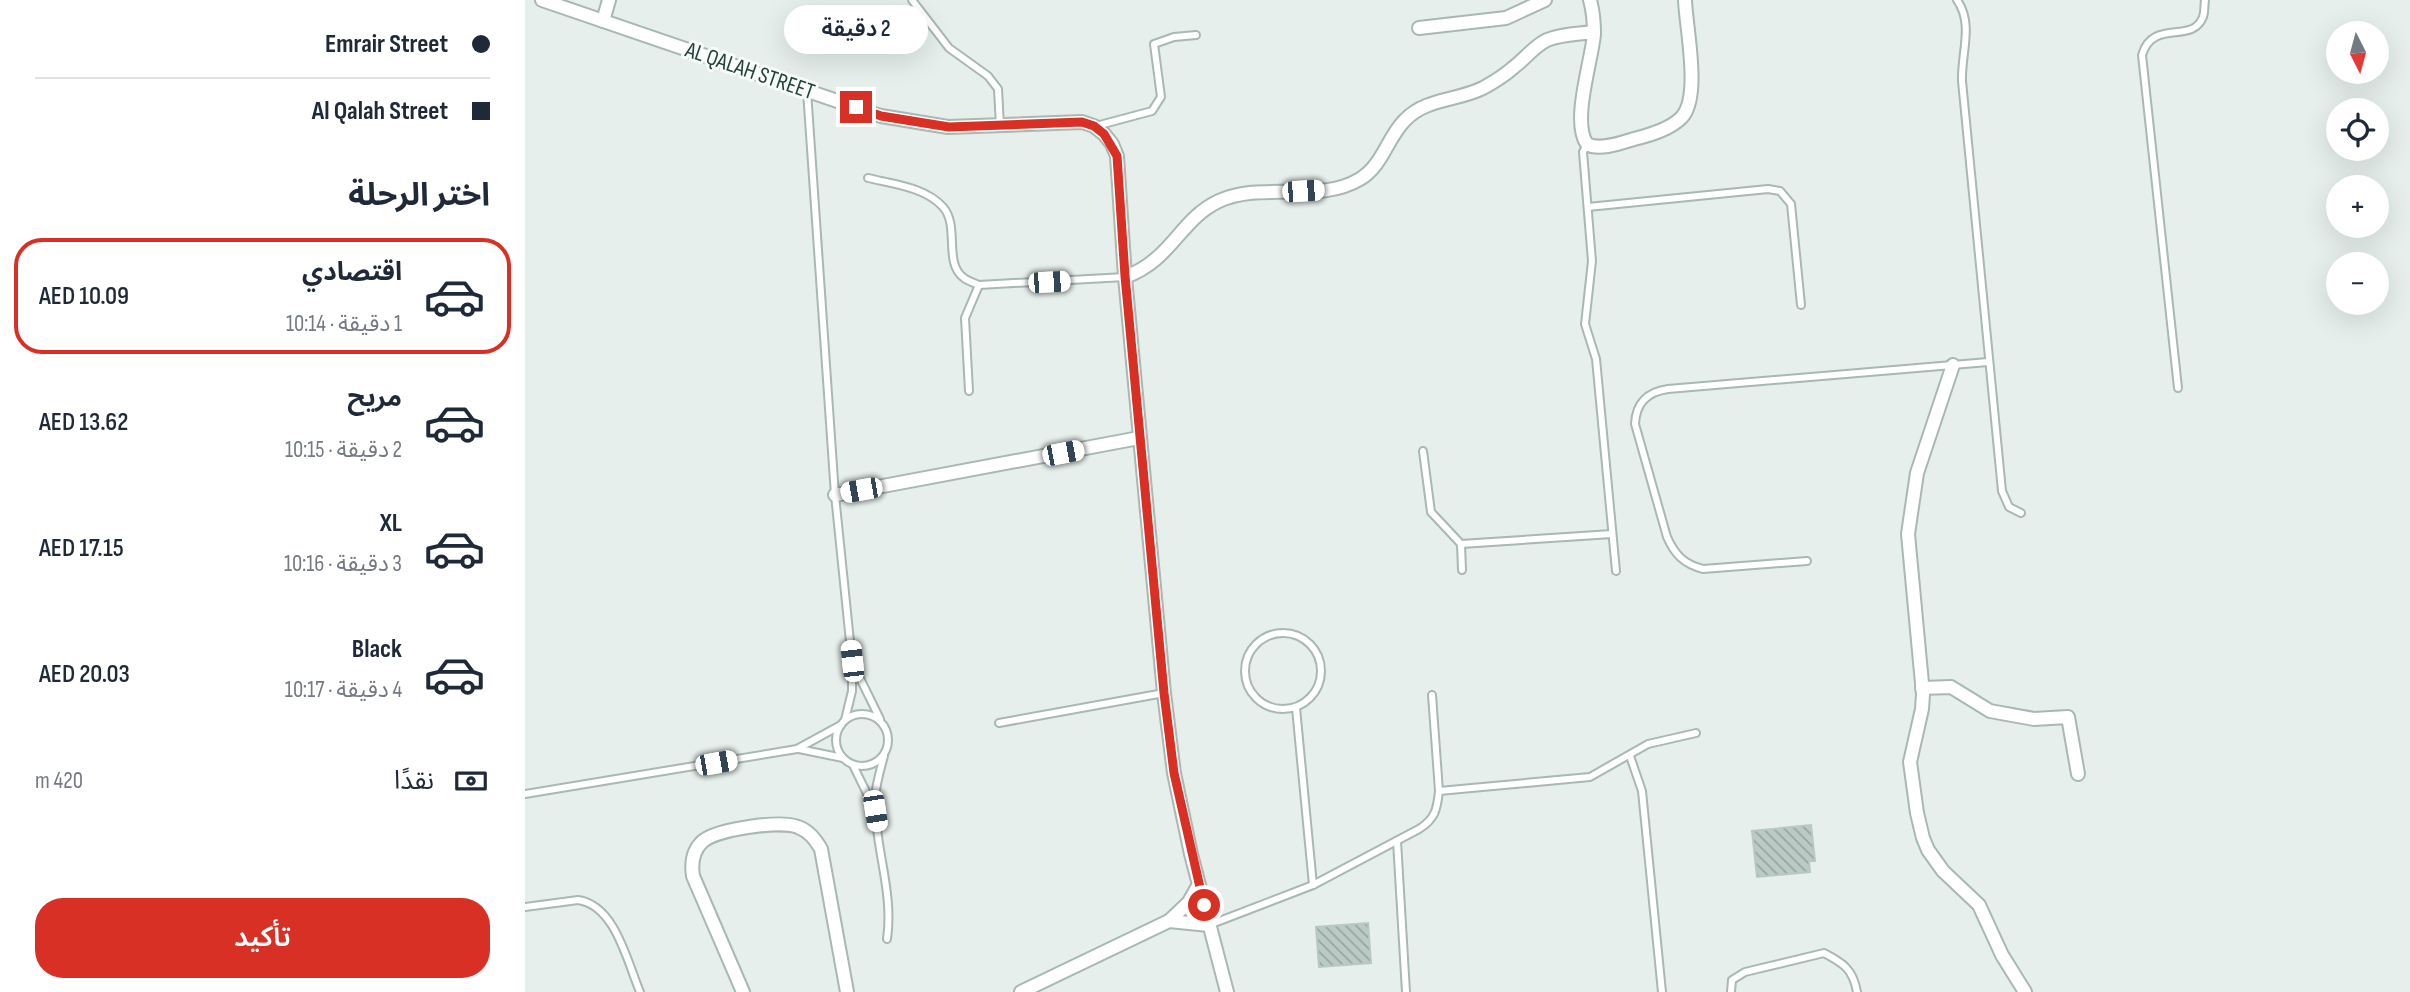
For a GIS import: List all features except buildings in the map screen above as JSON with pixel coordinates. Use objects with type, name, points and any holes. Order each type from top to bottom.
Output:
[{"type":"street","name":"AL QALAH STREET","points":[[542,0],[881,116],[949,127],[1069,121],[1094,126]]},
{"type":"street","points":[[603,21],[609,0]]},
{"type":"street","points":[[1419,28],[1506,18],[1522,13],[1545,0]]},
{"type":"street","points":[[1590,0],[1594,32],[1582,98],[1583,135],[1587,144],[1596,147],[1642,137],[1673,124],[1687,110],[1692,95],[1685,0]]},
{"type":"street","points":[[1125,276],[1153,263],[1201,213],[1219,201],[1242,195],[1328,190],[1353,183],[1381,159],[1398,129],[1415,112],[1431,104],[1483,88],[1549,39],[1594,32]]},
{"type":"street","points":[[1094,126],[1104,134],[1117,156],[1139,438],[1174,773],[1198,886],[1227,992]]},
{"type":"street","points":[[1953,366],[1917,473],[1908,534],[1922,688],[1922,709],[1910,762],[1917,813],[1928,850],[1943,871],[1979,905],[1991,935],[2025,992]]},
{"type":"street","points":[[835,495],[1139,438]]},
{"type":"street","points":[[1922,688],[1951,687],[1990,711],[2034,719],[2068,717],[2078,774]]},
{"type":"street","points":[[743,992],[693,876],[693,857],[697,848],[712,836],[787,823],[807,832],[821,849],[847,992]]},
{"type":"street","points":[[1021,992],[1169,921],[1184,909],[1198,886]]},
{"type":"street","points":[[1169,921],[1209,925]]},
{"type":"lane","points":[[912,0],[949,48],[988,76],[998,89],[999,126]]},
{"type":"lane","points":[[1957,0],[1967,24],[1962,81],[2003,497],[2010,508],[2021,513]]},
{"type":"lane","points":[[2178,388],[2142,55],[2148,42],[2154,37],[2188,30],[2199,24],[2205,0]]},
{"type":"lane","points":[[1094,126],[1152,111],[1161,97],[1154,44],[1174,37],[1196,35]]},
{"type":"lane","points":[[807,90],[835,495],[852,661],[852,691],[836,742],[843,758]]},
{"type":"lane","points":[[1587,144],[1583,152],[1592,261],[1584,324],[1597,359],[1616,571]]},
{"type":"lane","points":[[868,178],[921,191],[942,205],[950,217],[955,266],[962,277],[979,285],[1125,276]]},
{"type":"lane","points":[[1588,207],[1768,189],[1780,191],[1791,204],[1801,306]]},
{"type":"lane","points":[[969,391],[965,318],[979,285]]},
{"type":"lane","points":[[1807,561],[1703,569],[1680,558],[1667,537],[1635,424],[1640,403],[1647,395],[1657,390],[1988,362]]},
{"type":"lane","points":[[1423,451],[1431,512],[1461,544],[1462,570]]},
{"type":"lane","points":[[1461,544],[1612,534]]},
{"type":"lane","points":[[1280,632],[1302,637],[1318,653],[1322,675],[1314,695],[1296,708],[1274,710],[1254,699],[1244,679],[1246,657],[1259,639],[1280,632]]},
{"type":"lane","points":[[852,661],[883,724],[889,743],[877,783],[875,811],[889,902],[887,939]]},
{"type":"lane","points":[[999,723],[1164,693]]},
{"type":"lane","points":[[1209,925],[1313,885],[1431,821],[1437,811],[1439,792],[1433,695]]},
{"type":"lane","points":[[1296,708],[1313,885]]},
{"type":"lane","points":[[525,794],[797,749],[861,714],[877,718],[883,724]]},
{"type":"lane","points":[[1439,792],[1590,777],[1648,744],[1696,733]]},
{"type":"lane","points":[[797,749],[843,758],[853,765],[875,811]]},
{"type":"lane","points":[[1630,755],[1642,791],[1662,992]]},
{"type":"lane","points":[[853,765],[870,766],[884,756]]},
{"type":"lane","points":[[1397,841],[1406,992]]},
{"type":"lane","points":[[525,908],[578,900],[600,908],[610,920],[640,992]]},
{"type":"lane","points":[[1731,992],[1732,980],[1745,972],[1824,953],[1845,964],[1857,992]]},
{"type":"route","points":[[856,107],[881,116],[949,127],[1082,122],[1094,126],[1112,144],[1117,156],[1139,438],[1164,693],[1174,773],[1204,905]]}]
